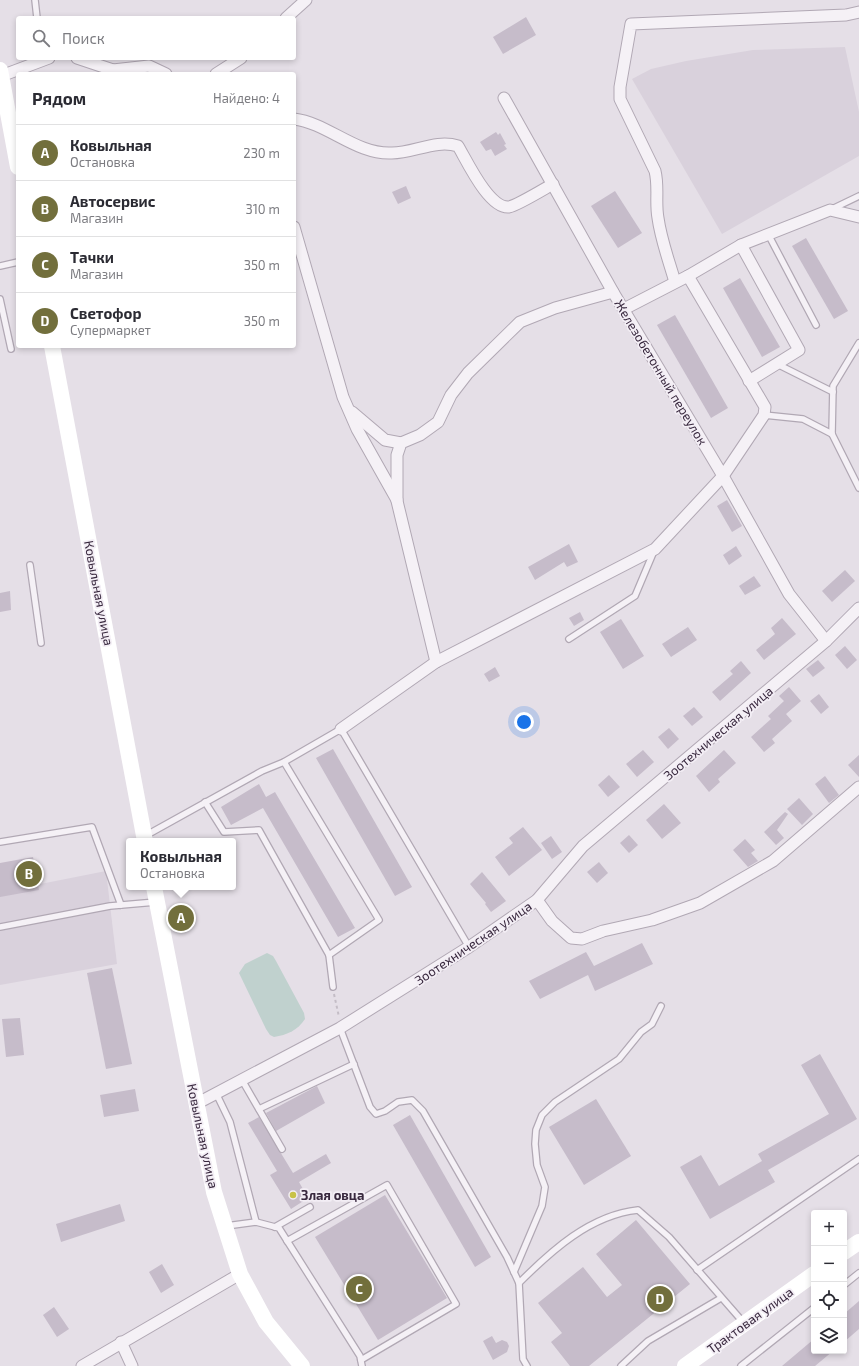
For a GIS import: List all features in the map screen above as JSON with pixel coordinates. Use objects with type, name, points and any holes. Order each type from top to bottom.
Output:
[{"type":"main road","points":[[0,72],[16,156]]},
{"type":"main road","name":"Ковыльная улица","points":[[52,348],[145,838]]},
{"type":"main road","name":"Ковыльная улица","points":[[155,895],[214,1192],[240,1274],[266,1322],[302,1366]]},
{"type":"main road","points":[[847,1250],[859,1242]]},
{"type":"main road","name":"Трактовая улица","points":[[692,1364],[744,1324],[811,1276]]},
{"type":"street","points":[[288,16],[306,0]]},
{"type":"street","points":[[675,282],[658,220],[656,206],[657,180],[655,171],[620,99],[620,87],[631,24],[840,15],[859,12]]},
{"type":"street","points":[[0,72],[39,60]]},
{"type":"street","points":[[83,60],[116,72],[149,66],[162,72]]},
{"type":"street","points":[[219,72],[238,60]]},
{"type":"street","name":"Железобетонный переулок","points":[[504,98],[613,292],[724,476],[789,594],[826,641]]},
{"type":"street","points":[[296,119],[308,120],[369,150],[392,153],[440,144],[450,143],[458,146],[490,199],[500,205],[510,207],[553,184]]},
{"type":"street","points":[[624,309],[688,276],[741,245],[768,234],[830,210],[859,217]]},
{"type":"street","points":[[296,234],[348,409],[357,429],[397,501]]},
{"type":"street","points":[[741,245],[799,350],[749,381]]},
{"type":"street","points":[[341,729],[436,662],[655,549],[724,476],[764,415],[765,407],[688,276]]},
{"type":"street","points":[[348,409],[385,440],[401,443],[420,435],[438,422],[451,395],[468,372],[520,322],[555,308],[613,292]]},
{"type":"street","points":[[401,443],[397,455],[397,501],[436,662]]},
{"type":"street","name":"Зоотехническая улица","points":[[196,1104],[340,1028],[469,947],[537,900],[583,846],[826,641],[859,608]]},
{"type":"street","points":[[537,900],[552,921],[571,938],[582,939],[603,931],[652,920],[700,903],[773,861],[859,787]]},
{"type":"street","points":[[82,1366],[240,1274]]},
{"type":"street","points":[[121,1342],[132,1366]]},
{"type":"lane","points":[[35,0],[36,16]]},
{"type":"lane","points":[[830,210],[859,196]]},
{"type":"lane","points":[[768,234],[816,326]]},
{"type":"lane","points":[[0,266],[16,262]]},
{"type":"lane","points":[[0,299],[11,349]]},
{"type":"lane","points":[[859,343],[833,386],[832,434],[859,488]]},
{"type":"lane","points":[[777,364],[833,392]]},
{"type":"lane","points":[[764,415],[802,419],[832,434]]},
{"type":"lane","points":[[569,639],[636,596],[655,549]]},
{"type":"lane","points":[[30,565],[41,643]]},
{"type":"lane","points":[[147,838],[205,802],[262,771],[284,762],[341,729],[469,947]]},
{"type":"lane","points":[[284,762],[379,920],[329,955]]},
{"type":"lane","points":[[205,802],[224,832],[259,830],[329,955],[333,987]]},
{"type":"lane","points":[[0,842],[92,827],[121,905]]},
{"type":"lane","points":[[0,927],[121,905],[155,895]]},
{"type":"lane","points":[[514,1272],[542,1206],[545,1187],[537,1165],[535,1144],[536,1130],[542,1115],[555,1102],[619,1059],[641,1032],[652,1024],[661,1006]]},
{"type":"lane","points":[[340,1028],[370,1107],[376,1114],[385,1111],[398,1102],[412,1100],[423,1111],[507,1256],[519,1283],[523,1359],[527,1366]]},
{"type":"lane","points":[[259,1109],[354,1064]]},
{"type":"lane","points":[[242,1080],[282,1149]]},
{"type":"lane","points":[[216,1093],[230,1122],[256,1222]]},
{"type":"lane","points":[[697,1270],[859,1159]]},
{"type":"lane","points":[[225,1226],[256,1222],[279,1228],[287,1242],[360,1356],[361,1363],[456,1304],[387,1185],[287,1242]]},
{"type":"lane","points":[[275,1227],[310,1207]]},
{"type":"lane","points":[[519,1283],[545,1258],[581,1231],[624,1212],[638,1210],[669,1237],[744,1324]]},
{"type":"lane","points":[[847,1283],[859,1273]]},
{"type":"lane","points":[[621,1366],[648,1340],[722,1298]]},
{"type":"lane","points":[[741,1366],[811,1310]]},
{"type":"path","points":[[333,987],[340,1028]]},
{"type":"shaded area","points":[[845,47],[859,112],[859,156],[722,234],[632,79],[651,69],[686,61],[753,50]]},
{"type":"shaded area","points":[[106,871],[117,964],[0,985],[0,892]]},
{"type":"shaded area","points":[[267,953],[273,956],[276,961],[304,1013],[305,1019],[292,1031],[274,1037],[270,1035],[266,1029],[239,973],[245,964]]},
{"type":"building","points":[[526,17],[536,35],[503,54],[493,37]]},
{"type":"building","points":[[496,132],[498,135],[500,133],[507,149],[495,156],[491,149],[486,151],[480,142]]},
{"type":"building","points":[[406,186],[411,198],[398,204],[392,192]]},
{"type":"building","points":[[615,191],[642,233],[618,248],[591,206]]},
{"type":"building","points":[[806,238],[848,311],[834,319],[792,246]]},
{"type":"building","points":[[740,278],[780,347],[762,357],[723,288]]},
{"type":"building","points":[[675,315],[728,408],[711,418],[657,325]]},
{"type":"building","points":[[727,500],[742,526],[732,532],[717,506]]},
{"type":"building","points":[[569,544],[578,562],[567,567],[564,562],[535,580],[528,567]]},
{"type":"building","points":[[736,546],[742,556],[729,565],[723,555]]},
{"type":"building","points":[[845,570],[855,581],[832,602],[822,591]]},
{"type":"building","points":[[754,576],[761,586],[745,595],[739,586]]},
{"type":"building","points":[[10,591],[11,610],[0,612],[0,593]]},
{"type":"building","points":[[580,612],[584,620],[574,626],[569,618]]},
{"type":"building","points":[[782,618],[796,634],[764,660],[756,650],[775,634],[771,628]]},
{"type":"building","points":[[621,619],[644,656],[623,669],[600,632]]},
{"type":"building","points":[[688,627],[697,640],[671,657],[662,644]]},
{"type":"building","points":[[845,646],[857,660],[847,669],[835,655]]},
{"type":"building","points":[[818,660],[825,668],[813,677],[806,669]]},
{"type":"building","points":[[741,661],[751,673],[720,701],[712,692],[733,674],[730,671]]},
{"type":"building","points":[[495,667],[500,676],[489,682],[484,674]]},
{"type":"building","points":[[789,687],[801,701],[786,714],[792,721],[772,739],[775,743],[764,752],[751,737],[771,719],[768,716],[784,701],[779,696]]},
{"type":"building","points":[[819,694],[829,707],[821,714],[810,701]]},
{"type":"building","points":[[694,707],[703,717],[692,726],[683,716]]},
{"type":"building","points":[[669,728],[679,739],[668,749],[658,737]]},
{"type":"building","points":[[333,749],[412,887],[395,896],[316,758]]},
{"type":"building","points":[[643,750],[654,762],[637,777],[626,764]]},
{"type":"building","points":[[724,750],[736,763],[718,779],[720,782],[709,792],[696,776]]},
{"type":"building","points":[[859,755],[859,777],[848,765]]},
{"type":"building","points":[[609,775],[620,787],[608,797],[598,785]]},
{"type":"building","points":[[825,776],[839,795],[829,803],[815,784]]},
{"type":"building","points":[[259,784],[266,797],[275,792],[355,928],[338,937],[263,808],[231,825],[221,807]]},
{"type":"building","points":[[799,798],[813,814],[802,825],[787,809]]},
{"type":"building","points":[[664,804],[681,823],[662,839],[646,820]]},
{"type":"building","points":[[785,812],[788,814],[777,830],[784,838],[776,845],[764,832]]},
{"type":"building","points":[[523,827],[542,850],[509,876],[495,857],[513,843],[509,838]]},
{"type":"building","points":[[629,835],[638,845],[629,853],[620,843]]},
{"type":"building","points":[[551,836],[562,852],[552,859],[541,843]]},
{"type":"building","points":[[745,839],[755,850],[751,853],[758,861],[748,867],[733,850]]},
{"type":"building","points":[[33,857],[39,890],[0,897],[0,863]]},
{"type":"building","points":[[599,862],[608,873],[597,883],[587,872]]},
{"type":"building","points":[[482,872],[506,901],[491,912],[485,904],[486,903],[470,884]]},
{"type":"building","points":[[642,943],[653,964],[595,991],[588,975],[540,999],[529,981],[586,952],[594,966]]},
{"type":"building","points":[[112,968],[132,1064],[106,1069],[87,973]]},
{"type":"building","points":[[20,1018],[24,1055],[6,1057],[2,1019]]},
{"type":"building","points":[[820,1054],[857,1119],[768,1170],[775,1182],[710,1219],[680,1167],[701,1155],[719,1186],[762,1161],[758,1154],[829,1114],[801,1065]]},
{"type":"building","points":[[317,1086],[325,1103],[276,1131],[266,1113]]},
{"type":"building","points":[[135,1089],[139,1111],[104,1117],[100,1095]]},
{"type":"building","points":[[596,1099],[631,1156],[584,1185],[549,1127]]},
{"type":"building","points":[[410,1115],[491,1257],[475,1267],[393,1125]]},
{"type":"building","points":[[259,1117],[293,1173],[326,1154],[331,1163],[299,1182],[308,1198],[291,1209],[270,1175],[277,1171],[248,1123]]},
{"type":"building","points":[[385,1195],[447,1298],[378,1340],[315,1237]]},
{"type":"building","points":[[120,1204],[125,1221],[61,1242],[56,1224]]},
{"type":"building","points":[[636,1220],[690,1284],[589,1366],[570,1366],[551,1342],[562,1333],[538,1303],[583,1267],[607,1297],[622,1285],[596,1254]]},
{"type":"building","points":[[162,1264],[174,1285],[161,1293],[149,1272]]},
{"type":"building","points":[[859,1301],[859,1329],[847,1339],[847,1318],[847,1311]]},
{"type":"building","points":[[54,1307],[69,1329],[57,1337],[43,1315]]},
{"type":"building","points":[[492,1336],[496,1343],[502,1340],[507,1342],[509,1346],[507,1352],[493,1360],[483,1341]]},
{"type":"building","points":[[811,1342],[811,1354],[829,1354],[815,1366],[782,1366]]},
{"type":"place","name":"Автосервис","points":[[29,874]]},
{"type":"place","name":"Ковыльная","points":[[181,918]]},
{"type":"place","name":"Злая овца","points":[[293,1195]]},
{"type":"place","name":"Тачки","points":[[359,1289]]},
{"type":"place","name":"Светофор","points":[[660,1299]]}]
